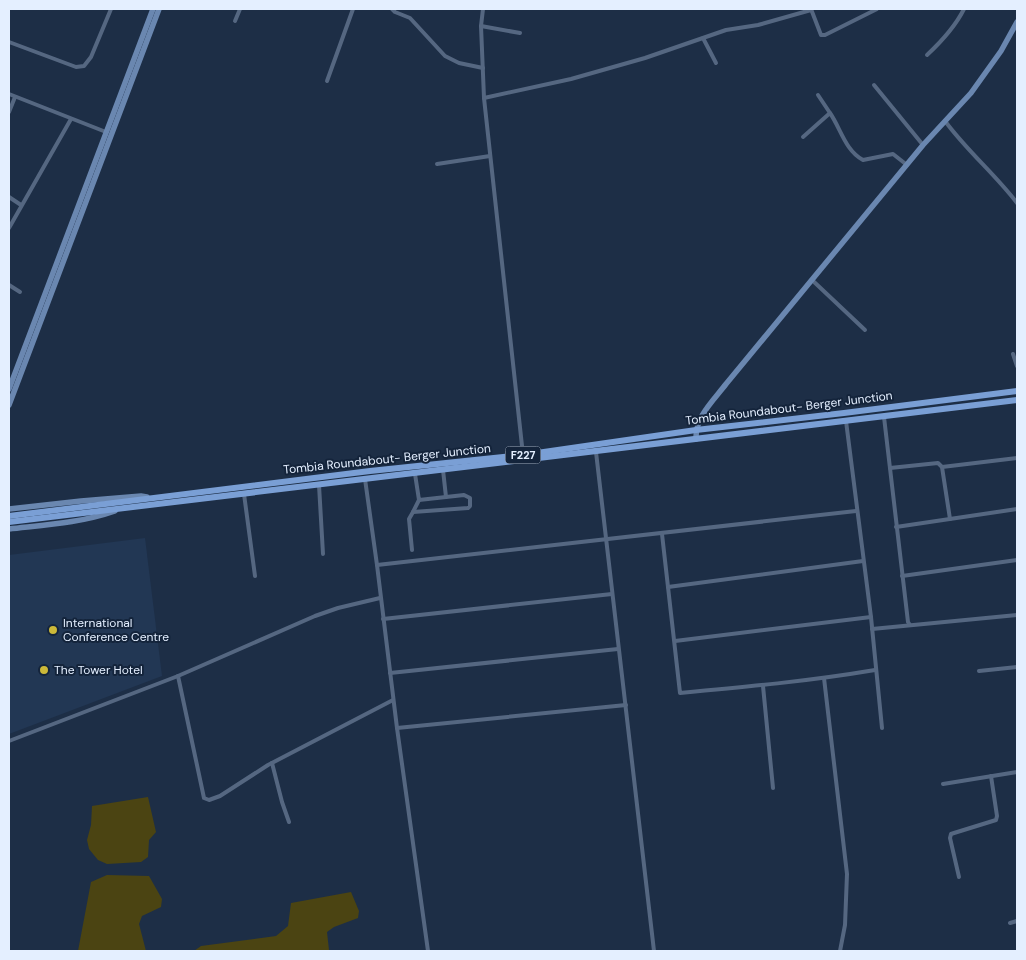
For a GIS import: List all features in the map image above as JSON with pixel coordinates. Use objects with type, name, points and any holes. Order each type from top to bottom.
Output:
[{"type":"main road","name":"Tombia Roundabout- Berger Junction","points":[[28,517],[152,498],[364,471],[523,455],[696,430],[1017,391]]},
{"type":"main road","name":"Tombia Roundabout- Berger Junction","points":[[28,517],[119,509],[365,480],[1017,400]]},
{"type":"main road","name":"F227","points":[[9,516],[28,517]]},
{"type":"main road","name":"F227","points":[[9,522],[28,517]]},
{"type":"street","points":[[9,42],[76,67],[84,66],[91,57],[111,9]]},
{"type":"street","points":[[9,389],[153,9]]},
{"type":"street","points":[[9,405],[159,9]]},
{"type":"street","points":[[235,21],[240,9]]},
{"type":"street","points":[[327,82],[353,9]]},
{"type":"street","points":[[392,9],[410,18],[445,56],[459,63],[483,68]]},
{"type":"street","points":[[483,9],[481,26],[484,98],[523,455]]},
{"type":"street","points":[[484,98],[572,80],[645,58],[726,30],[758,24],[811,9],[821,35],[825,35],[876,9]]},
{"type":"street","points":[[927,55],[946,37],[964,9]]},
{"type":"street","points":[[696,439],[696,430],[702,416],[726,384],[924,145],[971,93],[1001,51],[1017,22]]},
{"type":"street","points":[[481,26],[520,33]]},
{"type":"street","points":[[703,38],[716,63]]},
{"type":"street","points":[[874,85],[924,145]]},
{"type":"street","points":[[9,94],[106,132]]},
{"type":"street","points":[[818,95],[836,122],[843,139],[858,158],[863,160],[893,154],[908,165]]},
{"type":"street","points":[[9,112],[15,97]]},
{"type":"street","points":[[803,136],[830,113]]},
{"type":"street","points":[[9,228],[71,119]]},
{"type":"street","points":[[945,121],[958,139],[1008,191],[1017,203]]},
{"type":"street","points":[[437,164],[490,156]]},
{"type":"street","points":[[9,197],[21,205]]},
{"type":"street","points":[[812,280],[865,330]]},
{"type":"street","points":[[9,285],[20,292]]},
{"type":"street","points":[[1013,354],[1017,366]]},
{"type":"street","points":[[884,417],[902,576],[910,625]]},
{"type":"street","points":[[846,421],[871,618],[882,728]]},
{"type":"street","points":[[596,452],[654,951]]},
{"type":"street","points":[[942,467],[1017,458]]},
{"type":"street","points":[[890,468],[938,463],[942,467],[950,519]]},
{"type":"street","points":[[443,470],[446,497]]},
{"type":"street","points":[[364,471],[396,728],[428,951]]},
{"type":"street","points":[[412,550],[409,519],[419,500],[415,474]]},
{"type":"street","points":[[319,485],[324,554]]},
{"type":"street","points":[[244,494],[255,576]]},
{"type":"street","points":[[413,512],[468,508],[470,506],[470,498],[466,495],[419,500]]},
{"type":"street","points":[[9,509],[81,500],[141,496],[152,498]]},
{"type":"street","points":[[9,529],[93,518],[119,509]]},
{"type":"street","points":[[896,527],[1017,509]]},
{"type":"street","points":[[377,565],[856,511]]},
{"type":"street","points":[[662,534],[680,692],[763,686],[875,670]]},
{"type":"street","points":[[902,576],[1017,560]]},
{"type":"street","points":[[668,586],[863,561]]},
{"type":"street","points":[[383,619],[612,594]]},
{"type":"street","points":[[9,741],[178,676],[315,616],[338,608],[380,598]]},
{"type":"street","points":[[872,628],[913,626],[1017,615]]},
{"type":"street","points":[[675,641],[871,618]]},
{"type":"street","points":[[390,672],[618,649]]},
{"type":"street","points":[[979,671],[1017,667]]},
{"type":"street","points":[[178,676],[204,798],[209,800],[220,796],[272,763],[393,700]]},
{"type":"street","points":[[824,678],[847,874],[845,925],[840,951]]},
{"type":"street","points":[[763,686],[774,788]]},
{"type":"street","points":[[396,728],[626,705]]},
{"type":"street","points":[[272,763],[289,822]]},
{"type":"street","points":[[943,784],[1017,772]]},
{"type":"street","points":[[959,877],[950,838],[951,834],[996,820],[991,776]]},
{"type":"street","points":[[1010,923],[1017,921]]},
{"type":"shaded area","points":[[145,538],[162,676],[9,734],[9,555]]},
{"type":"shaded area","points":[[148,797],[156,832],[149,840],[148,857],[141,862],[107,864],[98,860],[89,849],[87,840],[91,825],[92,806]]},
{"type":"shaded area","points":[[107,875],[149,876],[162,899],[161,907],[142,916],[139,924],[146,951],[78,951],[91,882]]},
{"type":"shaded area","points":[[351,892],[359,911],[358,918],[334,927],[327,932],[329,950],[331,951],[194,951],[201,946],[276,936],[288,926],[291,903]]},
{"type":"place","name":"International Conference Centre","points":[[53,630]]},
{"type":"place","name":"The Tower Hotel","points":[[44,670]]}]
